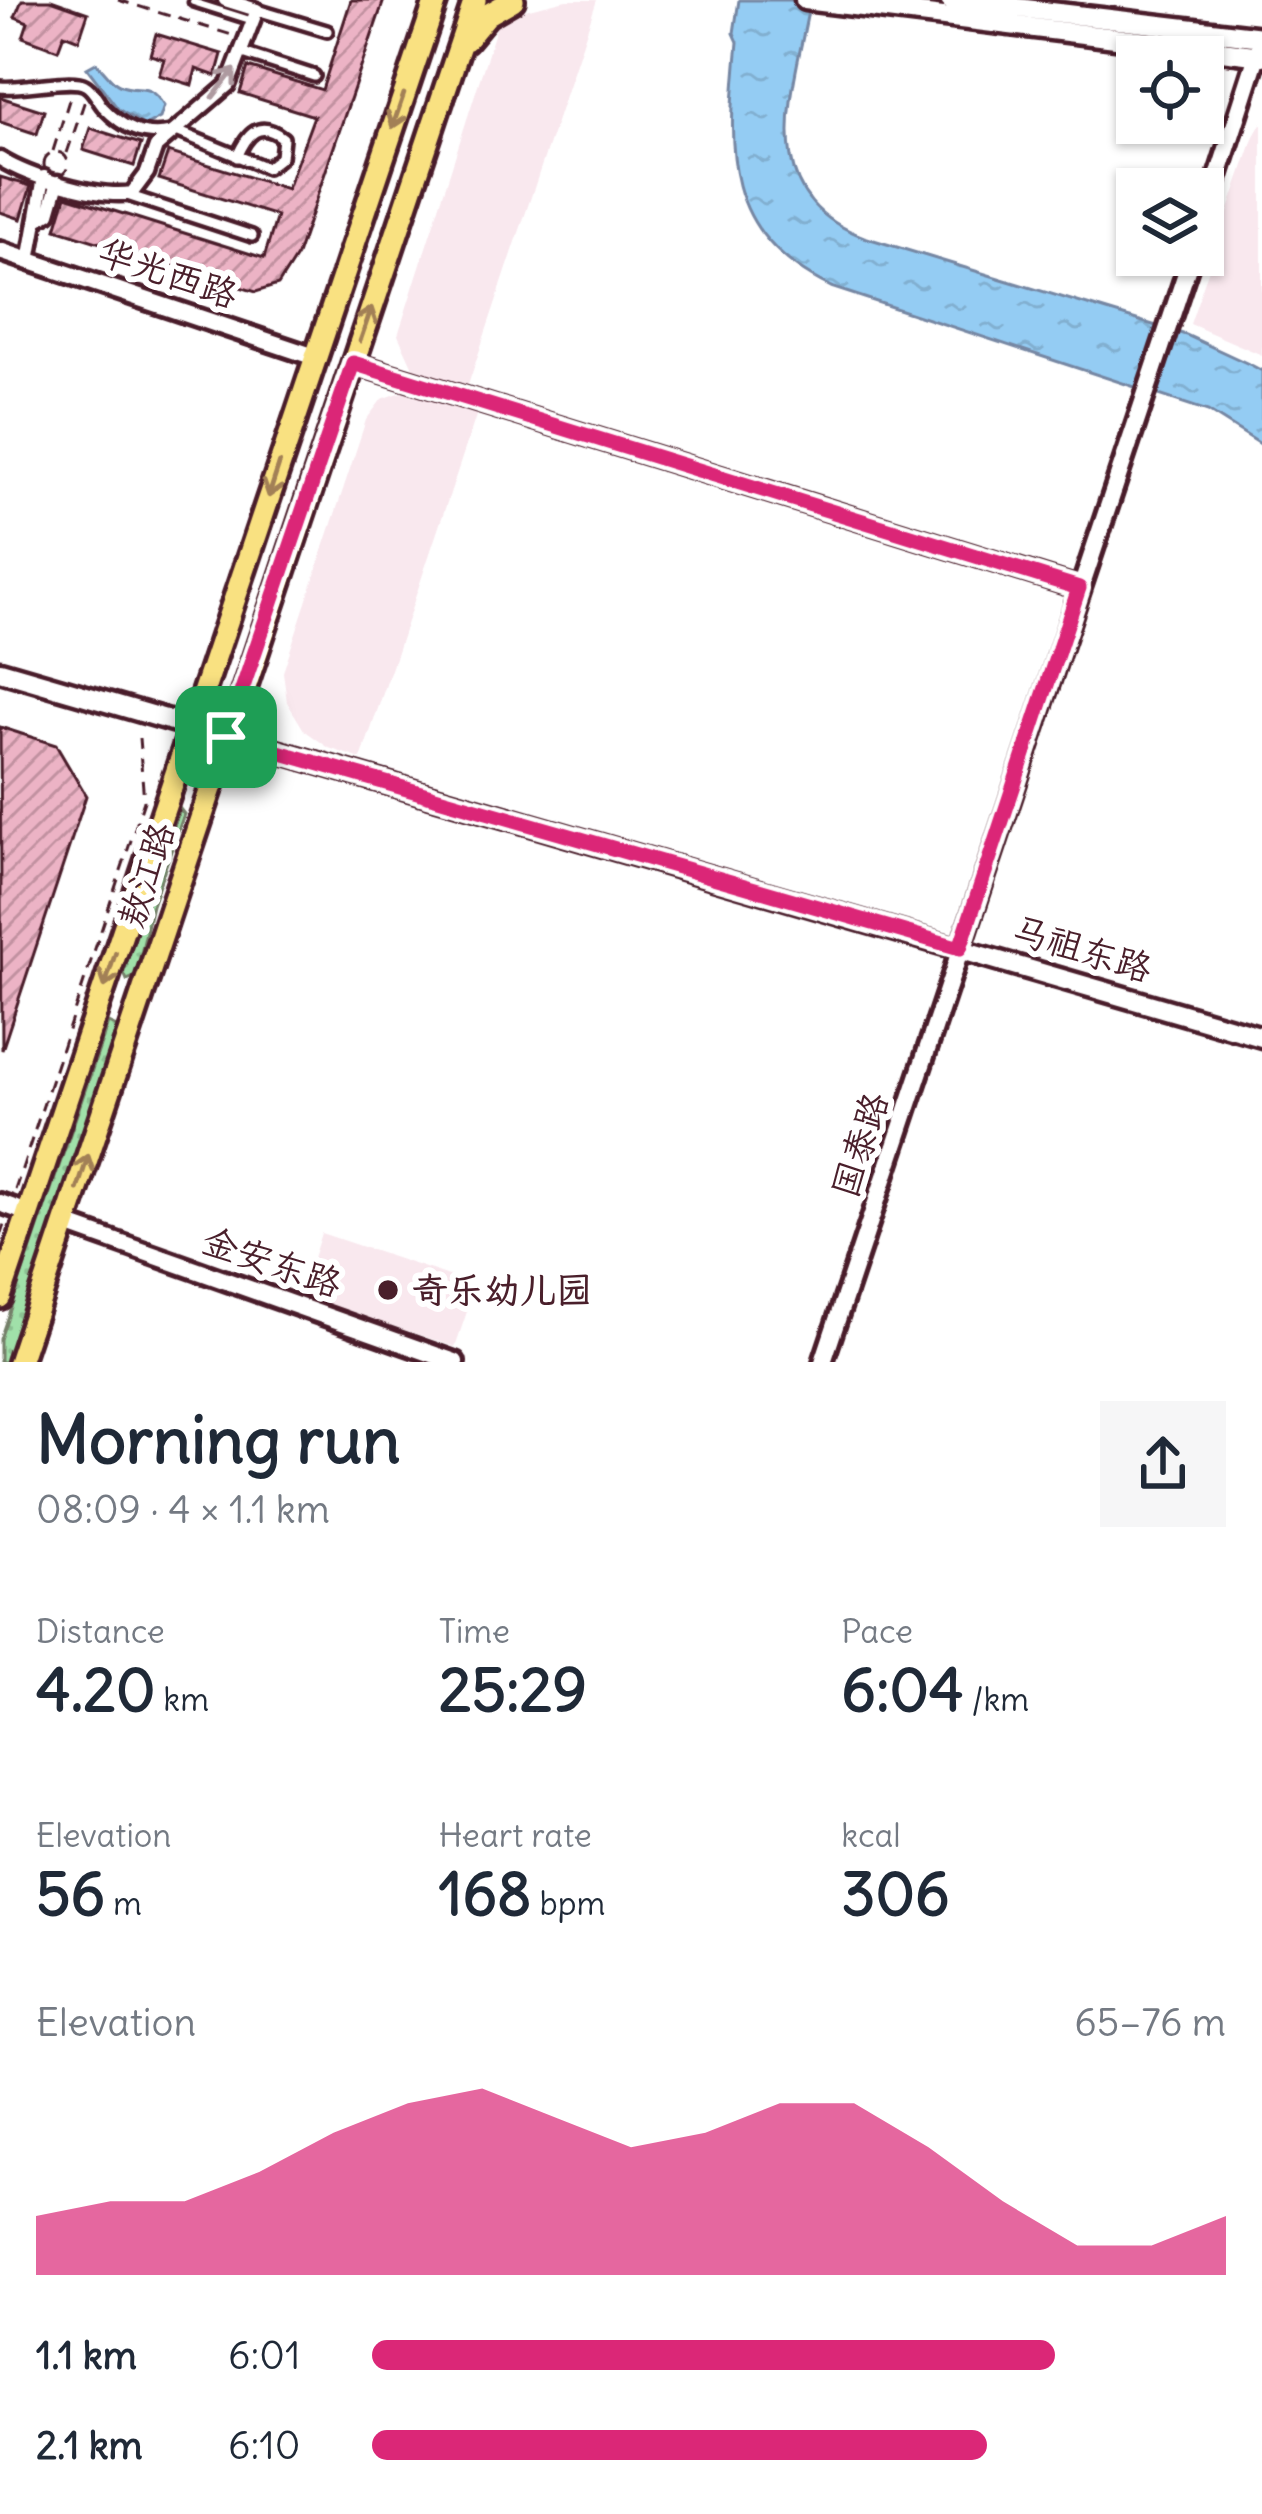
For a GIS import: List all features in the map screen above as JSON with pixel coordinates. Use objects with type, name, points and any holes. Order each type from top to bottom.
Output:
[{"type":"main road","points":[[422,0],[422,40]]},
{"type":"main road","name":"敖江路","points":[[0,1297],[13,1208],[191,728],[436,0]]},
{"type":"main road","name":"敖江路","points":[[19,1362],[475,0]]},
{"type":"main road","points":[[456,56],[488,15],[513,0]]},
{"type":"main road","points":[[809,0],[1261,47]]},
{"type":"main road","points":[[950,0],[1261,47]]},
{"type":"main road","name":"马祖东路","points":[[0,671],[1262,1037]]},
{"type":"street","points":[[225,0],[255,15],[328,31]]},
{"type":"street","points":[[124,194],[142,183],[156,147],[228,85],[255,15]]},
{"type":"street","points":[[245,46],[314,76]]},
{"type":"street","points":[[1221,168],[1261,47]]},
{"type":"street","points":[[0,87],[89,86],[102,106],[135,131],[153,136],[173,131],[237,157],[267,168],[275,165],[284,148],[283,138],[265,128],[255,129],[237,157]]},
{"type":"street","points":[[0,159],[51,180],[124,194],[252,236]]},
{"type":"street","points":[[29,261],[39,219],[35,209],[51,180]]},
{"type":"street","name":"华光西路","points":[[0,251],[315,357]]},
{"type":"street","name":"国泰路","points":[[824,1362],[1185,276]]},
{"type":"street","points":[[353,363],[1079,588]]},
{"type":"street","name":"金安东路","points":[[66,1224],[455,1362]]},
{"type":"lane","points":[[193,2],[255,15]]},
{"type":"path","points":[[118,0],[245,46]]},
{"type":"path","points":[[74,83],[53,152],[44,162],[52,176],[66,172],[66,157],[89,86]]},
{"type":"path","points":[[53,152],[66,157]]},
{"type":"path","points":[[0,1235],[13,1208],[144,801],[139,738]]},
{"type":"shaded area","points":[[566,0],[597,0],[467,388],[414,370],[398,335],[500,16]]},
{"type":"shaded area","points":[[1262,122],[1262,355],[1190,324],[1206,276],[1224,276],[1224,224]]},
{"type":"shaded area","points":[[405,391],[477,413],[361,759],[329,748],[304,730],[287,702],[283,672],[366,420],[382,399]]},
{"type":"shaded area","name":"奇乐幼儿园","points":[[321,1233],[476,1285],[455,1347],[301,1295]]},
{"type":"green space","points":[[180,809],[184,814],[152,905],[136,976],[127,980],[123,971]]},
{"type":"green space","points":[[108,1023],[119,1028],[119,1034],[9,1362],[0,1362],[0,1339]]},
{"type":"water","points":[[739,0],[810,0],[789,136],[793,167],[806,195],[829,218],[864,237],[1186,335],[1253,366],[1262,371],[1262,445],[1208,411],[831,287],[794,265],[768,241],[750,214],[739,184],[733,118]]},
{"type":"water","points":[[96,63],[119,85],[153,93],[164,106],[160,118],[145,126],[118,109],[87,68]]},
{"type":"building","points":[[22,0],[51,0],[88,13],[79,40],[64,34],[58,50],[23,37],[28,22],[15,17]]},
{"type":"building","points":[[351,0],[384,0],[297,255],[278,285],[256,292],[56,229],[66,196],[264,258],[277,216],[159,179],[168,152],[287,189],[314,116],[240,93],[248,67],[322,90]]},
{"type":"building","points":[[156,34],[222,54],[216,76],[196,69],[192,85],[159,75],[164,59],[150,55]]},
{"type":"building","points":[[0,97],[44,111],[37,134],[0,122]]},
{"type":"building","points":[[90,128],[141,144],[134,166],[83,150]]},
{"type":"building","points":[[0,177],[31,186],[21,219],[0,212]]},
{"type":"building","points":[[0,727],[56,745],[86,796],[2,1050]]},
{"type":"place","name":"奇乐幼儿园","points":[[388,1290]]},
{"type":"route","points":[[353,363],[1079,588],[960,948],[226,737],[353,363]]}]
